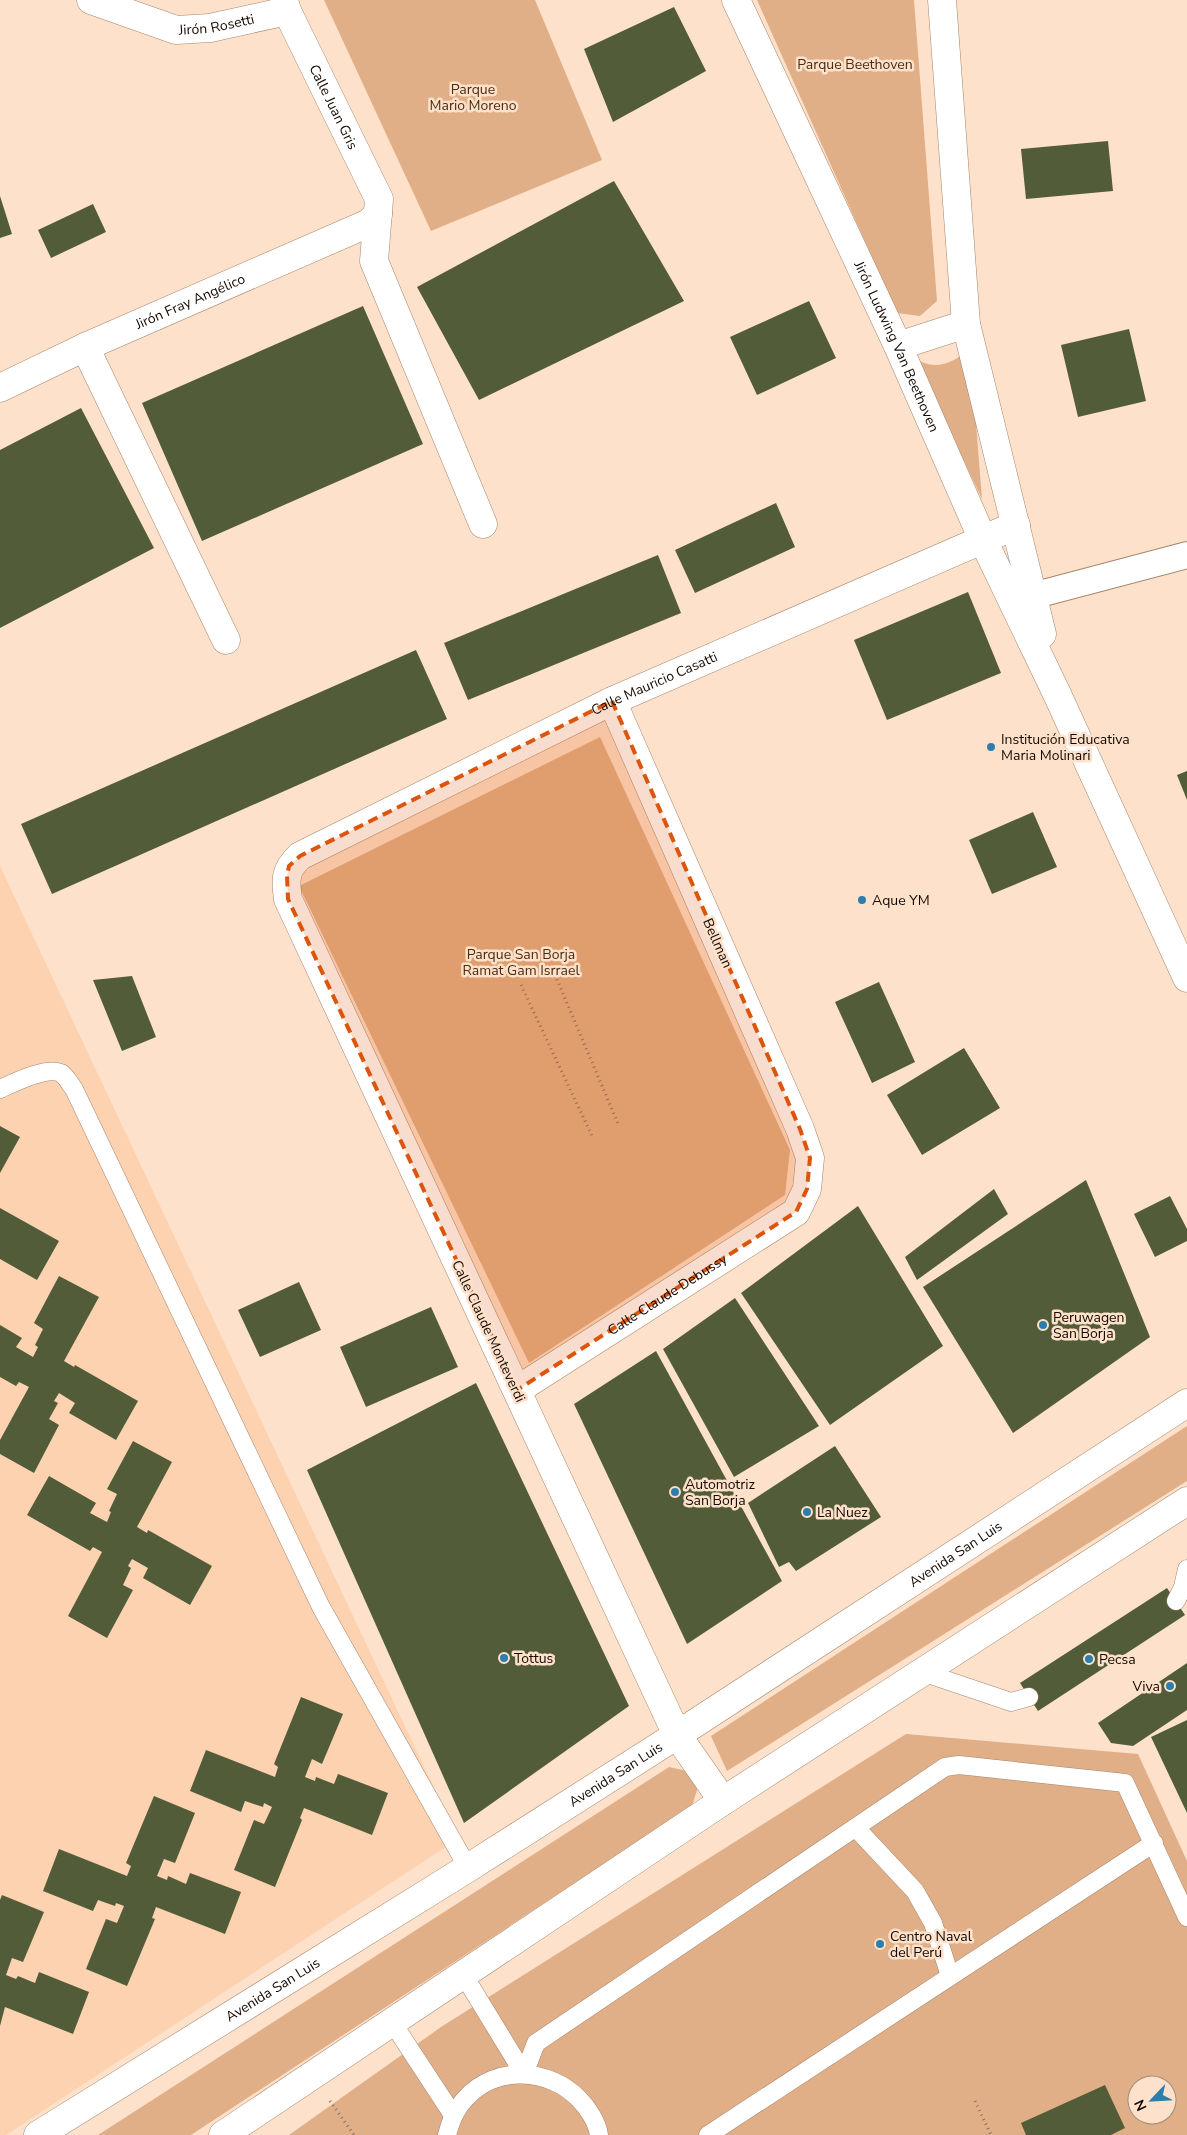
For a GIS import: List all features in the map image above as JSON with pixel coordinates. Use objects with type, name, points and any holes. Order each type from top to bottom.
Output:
[{"type":"street","name":"Jirón Rosetti","points":[[91,0],[176,30],[210,28],[285,6]]},
{"type":"street","name":"Jirón Ludwing Van Beethoven","points":[[736,0],[898,346],[983,540],[1057,694],[1187,978]]},
{"type":"street","name":"Jirón Ludwing Van Beethoven","points":[[942,0],[966,324],[1057,694]]},
{"type":"street","name":"Calle Juan Gris","points":[[285,6],[379,199],[374,260],[483,524]]},
{"type":"street","name":"Jirón Fray Angélico","points":[[0,388],[85,347],[369,223],[378,214]]},
{"type":"street","points":[[898,346],[966,324]]},
{"type":"street","points":[[85,347],[226,640]]},
{"type":"street","name":"Calle Mauricio Casatti","points":[[300,856],[612,701],[1016,525]]},
{"type":"street","points":[[1032,596],[1187,555]]},
{"type":"street","name":"Bellman","points":[[612,701],[800,1129],[810,1158],[807,1189]]},
{"type":"street","name":"Calle Claude Monteverdi","points":[[300,856],[289,866],[286,887],[288,899],[677,1735],[723,1801]]},
{"type":"street","name":"Calle Claude Debussy","points":[[517,1390],[796,1212],[807,1189]]},
{"type":"street","name":"Avenida San Luis","points":[[38,2135],[468,1868],[677,1735],[1187,1403]]},
{"type":"street","points":[[223,2135],[723,1801],[1187,1501]]},
{"type":"lane","points":[[0,1089],[27,1076],[56,1071],[63,1074],[74,1089],[321,1607],[468,1868]]},
{"type":"lane","points":[[1176,1601],[1183,1587],[1187,1569]]},
{"type":"lane","points":[[922,1672],[1011,1702],[1029,1697]]},
{"type":"lane","points":[[524,2074],[536,2043],[945,1767],[960,1765],[1125,1783],[1187,1917]]},
{"type":"lane","points":[[856,1828],[915,1891],[934,1923],[950,1976]]},
{"type":"lane","points":[[708,2135],[1154,1843]]},
{"type":"lane","points":[[463,1974],[524,2074]]},
{"type":"lane","points":[[392,2022],[453,2115]]},
{"type":"lane","points":[[447,2135],[453,2115],[466,2097],[483,2084],[502,2076],[524,2074],[548,2078],[570,2090],[587,2107],[598,2135]]},
{"type":"path","points":[[553,970],[619,1126]]},
{"type":"path","points":[[521,985],[593,1138]]},
{"type":"path","points":[[312,2076],[354,2135]]},
{"type":"path","points":[[975,2101],[991,2135]]},
{"type":"highlighted area","points":[[612,701],[800,1129],[810,1158],[807,1189],[796,1212],[517,1390],[288,899],[287,876],[289,866],[300,856]]},
{"type":"shaded area","points":[[0,866],[458,1839],[6,2135],[0,2135]]},
{"type":"green space","name":"Parque Mario Moreno","points":[[324,0],[535,0],[602,160],[431,231]]},
{"type":"green space","name":"Parque Beethoven","points":[[757,0],[914,0],[937,301],[920,316],[897,313]]},
{"type":"green space","points":[[970,348],[982,499],[915,358],[929,364],[944,364],[957,358]]},
{"type":"green space","name":"Parque San Borja Ramat Gam Isrrael","points":[[600,737],[790,1150],[785,1195],[529,1363],[299,886]]},
{"type":"green space","points":[[1187,1426],[1187,1481],[727,1771],[711,1736]]},
{"type":"green space","name":"Centro Naval del Perú","points":[[906,1734],[1138,1754],[1187,1861],[1187,2135],[289,2135],[441,2027]]},
{"type":"green space","points":[[669,1767],[687,1771],[698,1787],[692,1806],[191,2135],[98,2135]]},
{"type":"building","points":[[674,7],[706,71],[613,122],[584,49]]},
{"type":"building","points":[[1108,141],[1113,191],[1026,199],[1021,149]]},
{"type":"building","points":[[614,181],[684,301],[479,400],[417,287]]},
{"type":"building","points":[[0,196],[12,234],[0,238]]},
{"type":"building","points":[[93,204],[106,232],[51,258],[38,230]]},
{"type":"building","points":[[809,301],[836,358],[757,395],[730,337]]},
{"type":"building","points":[[363,306],[423,444],[202,541],[142,403]]},
{"type":"building","points":[[1129,329],[1146,401],[1078,417],[1061,345]]},
{"type":"building","points":[[81,408],[154,548],[0,628],[0,450]]},
{"type":"building","points":[[776,503],[795,547],[695,593],[675,550]]},
{"type":"building","points":[[658,555],[681,613],[468,700],[444,643]]},
{"type":"building","points":[[968,592],[1001,673],[887,720],[854,640]]},
{"type":"building","points":[[416,650],[447,719],[52,894],[21,824]]},
{"type":"building","points":[[1187,771],[1187,800],[1177,775]]},
{"type":"building","points":[[1033,812],[1057,867],[992,894],[969,840]]},
{"type":"building","points":[[132,976],[156,1037],[122,1051],[93,980]]},
{"type":"building","points":[[879,982],[915,1062],[872,1083],[835,1002]]},
{"type":"building","points":[[964,1048],[1000,1108],[922,1155],[887,1095]]},
{"type":"building","points":[[0,1126],[20,1137],[0,1173]]},
{"type":"building","points":[[1086,1180],[1150,1337],[1013,1433],[923,1287]]},
{"type":"building","points":[[994,1189],[1008,1214],[917,1280],[905,1257]]},
{"type":"building","points":[[1170,1196],[1187,1229],[1187,1241],[1155,1257],[1134,1214]]},
{"type":"building","points":[[858,1206],[943,1346],[830,1425],[741,1293]]},
{"type":"building","points":[[0,1208],[59,1241],[37,1280],[0,1259]]},
{"type":"building","points":[[59,1276],[99,1297],[64,1361],[74,1367],[75,1365],[138,1401],[116,1440],[69,1413],[75,1403],[59,1393],[54,1401],[58,1403],[49,1419],[59,1425],[34,1473],[0,1454],[0,1440],[29,1387],[19,1382],[16,1386],[0,1377],[0,1325],[22,1338],[16,1347],[33,1357],[38,1347],[35,1345],[43,1329],[34,1323]]},
{"type":"building","points":[[299,1282],[321,1330],[260,1357],[238,1310]]},
{"type":"building","points":[[735,1298],[819,1426],[734,1477],[663,1349]]},
{"type":"building","points":[[431,1307],[458,1367],[366,1407],[340,1347]]},
{"type":"building","name":"Automotriz San Borja","points":[[656,1351],[782,1581],[687,1644],[574,1404]]},
{"type":"building","points":[[476,1383],[629,1706],[464,1823],[307,1470]]},
{"type":"building","points":[[133,1441],[172,1462],[137,1527],[147,1533],[148,1530],[212,1566],[190,1605],[143,1578],[148,1568],[132,1559],[128,1566],[131,1568],[123,1585],[133,1590],[107,1638],[68,1616],[102,1552],[93,1547],[90,1551],[27,1515],[49,1476],[96,1503],[90,1513],[107,1522],[111,1512],[109,1511],[117,1494],[107,1489]]},
{"type":"building","points":[[835,1446],[881,1517],[796,1571],[789,1562],[779,1567],[748,1503]]},
{"type":"building","points":[[1167,1588],[1185,1615],[1038,1711],[1020,1683]]},
{"type":"building","name":"Viva","points":[[1187,1663],[1187,1710],[1133,1746],[1111,1743],[1098,1723]]},
{"type":"building","points":[[301,1697],[343,1714],[322,1764],[312,1759],[305,1777],[315,1781],[316,1777],[334,1784],[338,1774],[388,1793],[372,1835],[304,1808],[300,1818],[302,1820],[275,1887],[234,1870],[254,1820],[264,1824],[272,1807],[264,1803],[263,1807],[245,1801],[241,1812],[190,1791],[206,1750],[275,1777],[278,1767],[274,1764]]},
{"type":"building","points":[[1187,1720],[1187,1813],[1151,1737]]},
{"type":"building","points":[[154,1796],[195,1813],[175,1863],[164,1859],[157,1876],[167,1880],[168,1876],[186,1884],[190,1873],[241,1892],[225,1934],[156,1907],[152,1918],[155,1919],[127,1986],[86,1969],[106,1919],[117,1923],[124,1906],[116,1903],[115,1906],[98,1900],[93,1911],[43,1891],[59,1849],[127,1876],[131,1866],[126,1863]]},
{"type":"building","points":[[2,1895],[44,1912],[23,1962],[12,1958],[6,1975],[16,1979],[18,1976],[35,1983],[39,1972],[89,1992],[73,2034],[5,2007],[0,2026],[0,1900]]},
{"type":"building","points":[[1105,2085],[1125,2128],[1111,2135],[1026,2135],[1021,2123]]},
{"type":"place","name":"Institución Educativa Maria Molinari","points":[[991,747]]},
{"type":"place","name":"Aque YM","points":[[862,900]]},
{"type":"place","name":"Peruwagen San Borja","points":[[1043,1325]]},
{"type":"place","name":"Automotriz San Borja","points":[[675,1492]]},
{"type":"place","name":"La Nuez","points":[[807,1512]]},
{"type":"place","name":"Tottus","points":[[504,1658]]},
{"type":"place","name":"Pecsa","points":[[1089,1659]]},
{"type":"place","name":"Viva","points":[[1170,1686]]},
{"type":"place","name":"Centro Naval del Perú","points":[[880,1944]]}]
